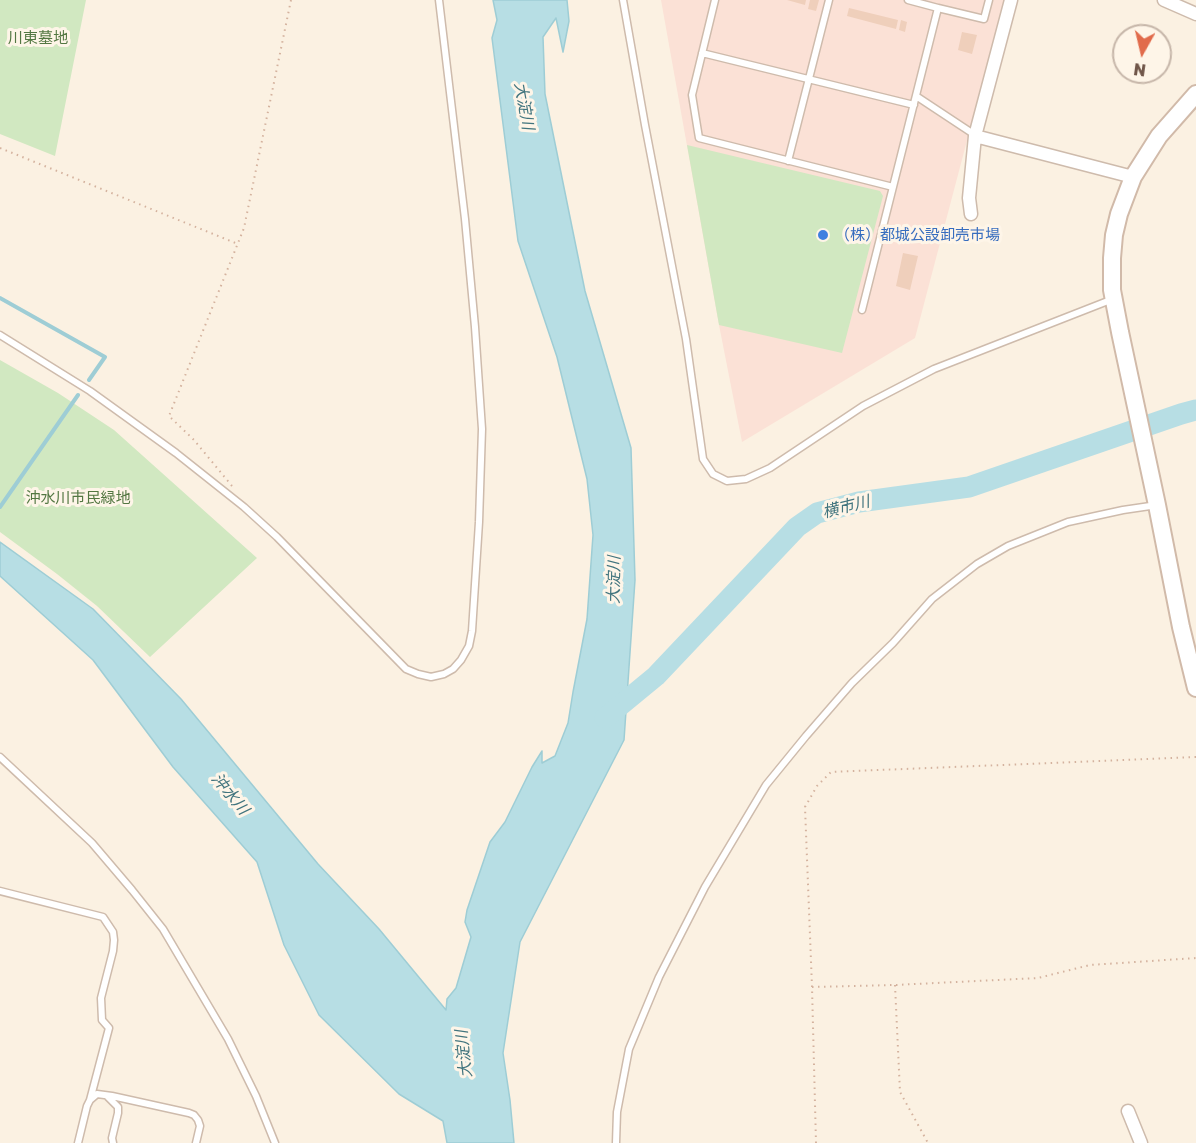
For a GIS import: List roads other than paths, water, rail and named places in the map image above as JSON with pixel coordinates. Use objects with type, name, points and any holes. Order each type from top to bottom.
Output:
[{"type":"street","points":[[971,214],[969,198],[975,136],[1011,0]]},
{"type":"street","points":[[1164,0],[1196,14]]},
{"type":"street","points":[[1196,94],[1159,136],[1133,177],[1114,235],[1112,258],[1112,290],[1181,627],[1196,688]]},
{"type":"street","points":[[975,136],[1133,177]]},
{"type":"street","points":[[1128,1111],[1141,1143]]},
{"type":"lane","points":[[0,335],[99,398],[176,453],[244,507],[277,537],[406,669],[431,677],[453,669],[461,660],[472,632],[482,429],[465,219],[439,0]]},
{"type":"lane","points":[[623,0],[686,339],[703,459],[713,474],[727,481],[746,479],[770,468],[863,406],[934,369],[1114,299]]},
{"type":"lane","points":[[716,0],[692,95],[699,138],[893,187]]},
{"type":"lane","points":[[788,160],[829,0]]},
{"type":"lane","points":[[908,0],[984,19],[989,0]]},
{"type":"lane","points":[[862,310],[938,8]]},
{"type":"lane","points":[[702,53],[914,105]]},
{"type":"lane","points":[[916,96],[975,136]]},
{"type":"lane","points":[[616,1143],[617,1112],[629,1050],[659,977],[705,887],[766,785],[806,736],[852,683],[893,643],[932,599],[977,564],[1008,546],[1068,522],[1156,500]]},
{"type":"lane","points":[[0,757],[92,843],[163,929],[228,1039],[256,1096],[275,1143]]},
{"type":"lane","points":[[0,891],[103,917],[113,932],[113,951],[101,998],[102,1020],[109,1029],[78,1143]]},
{"type":"lane","points":[[90,1100],[97,1094],[107,1095],[194,1115],[200,1126],[196,1143]]},
{"type":"lane","points":[[107,1095],[118,1107],[113,1143]]},
{"type":"water","points":[[493,0],[567,0],[569,21],[563,52],[556,18],[543,37],[545,94],[585,291],[631,448],[635,580],[624,740],[520,942],[503,1053],[514,1143],[447,1143],[443,1121],[399,1094],[319,1015],[284,945],[257,862],[173,767],[93,660],[0,576],[0,542],[93,609],[181,699],[318,864],[379,929],[446,1010],[447,999],[456,988],[471,937],[465,922],[467,910],[490,842],[505,822],[542,751],[542,763],[555,756],[568,723],[587,619],[593,535],[587,479],[557,357],[518,241],[492,38],[497,20]]},
{"type":"waterway","points":[[0,298],[105,357],[89,380]]},
{"type":"waterway","points":[[0,507],[78,395]]},
{"type":"waterway","name":"横市川","points":[[605,718],[656,676],[797,527],[817,513],[859,502],[969,487],[1196,410]]},
{"type":"place","name":"（株）都城公設卸売市場","points":[[823,235]]},
{"type":"park label","name":"川東墓地","points":[[38,38]]},
{"type":"park label","name":"沖水川市民緑地","points":[[78,498]]},
{"type":"water label","name":"大淀川","points":[[524,106]]},
{"type":"water label","name":"大淀川","points":[[614,580]]},
{"type":"water label","name":"沖水川","points":[[230,794]]},
{"type":"water label","name":"大淀川","points":[[464,1054]]}]
